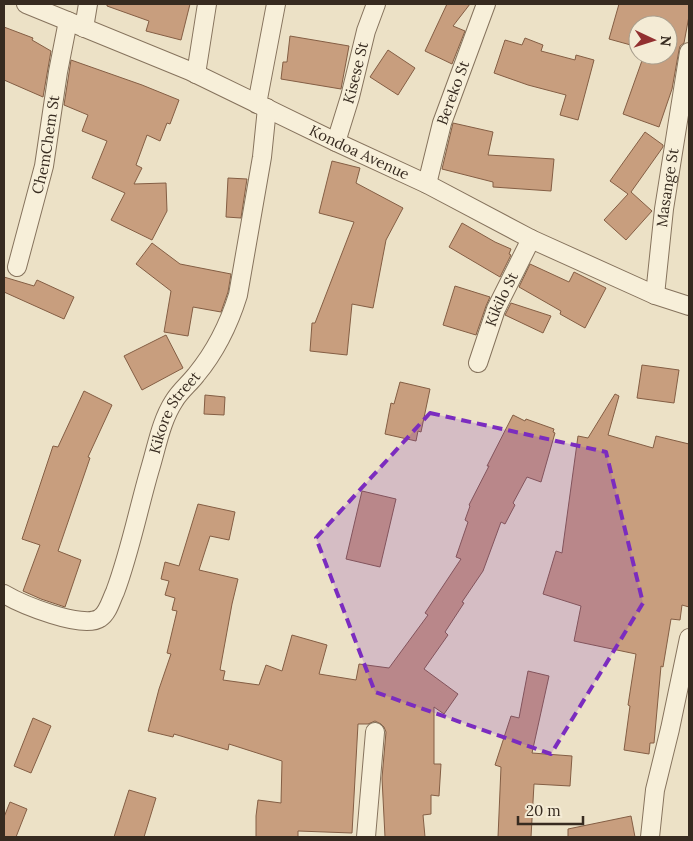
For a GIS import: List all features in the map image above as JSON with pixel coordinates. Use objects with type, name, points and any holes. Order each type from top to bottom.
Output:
[{"type":"street","name":"Kondoa Avenue","points":[[26,4],[196,74],[427,184],[531,239],[655,294],[689,306]]},
{"type":"street","points":[[84,28],[88,4]]},
{"type":"street","points":[[196,74],[207,4]]},
{"type":"street","name":"Kikore Street","points":[[4,594],[28,605],[84,622],[101,618],[107,610],[127,558],[166,416],[174,401],[195,376],[220,340],[233,312],[238,295],[262,157],[262,106],[276,4]]},
{"type":"street","name":"Kisese St","points":[[336,142],[350,97],[366,30],[376,4]]},
{"type":"street","name":"Bereko St","points":[[427,184],[442,123],[486,4]]},
{"type":"street","name":"ChemChem St","points":[[17,267],[44,166],[58,72],[68,21]]},
{"type":"street","name":"Masange St","points":[[655,294],[664,209],[689,52]]},
{"type":"street","name":"Kikilo St","points":[[478,363],[496,309],[531,239]]},
{"type":"street","points":[[650,837],[655,790],[689,638]]},
{"type":"street","points":[[366,837],[375,732]]},
{"type":"highlighted area","points":[[430,413],[606,452],[643,603],[551,754],[375,692],[316,538]]},
{"type":"building","points":[[107,4],[190,4],[181,40],[146,31],[149,21],[107,6]]},
{"type":"building","points":[[447,4],[470,4],[453,26],[465,31],[452,64],[425,51]]},
{"type":"building","points":[[619,4],[689,4],[689,16],[684,43],[680,46],[678,57],[678,15],[628,15],[628,44],[609,39]]},
{"type":"building","points":[[4,27],[33,38],[32,40],[51,51],[43,97],[4,80]]},
{"type":"building","points":[[290,36],[349,46],[341,89],[281,79],[283,62],[287,62]]},
{"type":"building","points":[[525,38],[543,45],[541,51],[575,60],[576,55],[594,60],[578,120],[560,115],[566,95],[528,85],[494,73],[505,40],[522,45]]},
{"type":"building","points":[[388,50],[415,68],[398,95],[370,77]]},
{"type":"building","points":[[71,60],[179,100],[170,124],[167,123],[160,141],[147,135],[136,165],[142,168],[134,184],[166,183],[167,211],[152,240],[111,220],[125,193],[92,178],[107,141],[82,131],[88,115],[64,105]]},
{"type":"building","points":[[640,65],[676,65],[672,89],[659,127],[623,114]]},
{"type":"building","points":[[453,123],[493,132],[488,155],[554,159],[551,191],[493,187],[493,182],[442,169]]},
{"type":"building","points":[[645,132],[663,145],[663,147],[631,192],[652,211],[626,240],[604,220],[628,194],[610,181]]},
{"type":"building","points":[[332,161],[360,168],[356,183],[403,208],[386,240],[373,308],[352,304],[347,355],[310,351],[312,323],[315,323],[354,222],[319,213]]},
{"type":"building","points":[[228,178],[247,179],[241,218],[226,217]]},
{"type":"building","points":[[462,223],[511,249],[509,254],[511,255],[500,277],[449,247]]},
{"type":"building","points":[[152,243],[180,264],[231,274],[228,292],[221,312],[193,307],[188,336],[164,332],[171,291],[136,264]]},
{"type":"building","points":[[530,264],[569,282],[574,272],[606,288],[585,328],[560,314],[561,311],[519,287]]},
{"type":"building","points":[[4,277],[34,286],[37,280],[74,297],[64,319],[4,292]]},
{"type":"building","points":[[455,286],[490,297],[476,335],[443,325]]},
{"type":"building","points":[[511,303],[551,316],[543,333],[505,315]]},
{"type":"building","points":[[166,335],[183,368],[142,390],[124,356]]},
{"type":"building","points":[[642,365],[679,370],[674,403],[637,398]]},
{"type":"building","points":[[400,382],[430,389],[421,432],[418,431],[416,441],[385,434],[391,403],[394,404]]},
{"type":"building","points":[[84,391],[112,405],[88,457],[90,458],[58,551],[81,560],[65,607],[23,591],[40,545],[22,539],[53,446],[58,447]]},
{"type":"building","points":[[615,394],[619,396],[608,435],[653,448],[656,436],[689,444],[689,607],[682,605],[680,620],[671,619],[663,667],[661,666],[654,743],[650,743],[649,754],[624,750],[630,706],[628,705],[636,654],[574,641],[581,606],[543,594],[556,551],[562,553],[578,436],[588,438]]},
{"type":"building","points":[[205,395],[225,397],[224,415],[204,414]]},
{"type":"building","points":[[513,415],[525,421],[526,419],[554,429],[553,432],[555,433],[541,482],[527,477],[513,503],[515,505],[505,524],[501,522],[483,571],[445,632],[448,635],[424,669],[458,694],[444,714],[434,707],[434,764],[441,764],[439,796],[431,795],[431,814],[423,815],[425,837],[385,837],[382,778],[386,732],[381,724],[375,721],[368,724],[358,724],[352,833],[298,831],[298,837],[256,837],[258,800],[281,803],[282,761],[229,744],[228,750],[174,734],[173,737],[148,731],[171,654],[167,653],[177,611],[172,610],[175,598],[165,595],[169,581],[161,579],[165,562],[179,566],[198,504],[235,512],[229,540],[210,536],[199,570],[238,579],[220,670],[225,671],[223,680],[259,685],[266,665],[282,671],[292,635],[327,645],[319,674],[356,680],[359,664],[389,668],[428,615],[425,613],[461,559],[456,557],[468,522],[465,520],[469,505]]},
{"type":"building","points":[[362,491],[396,499],[380,567],[346,559]]},
{"type":"building","points":[[528,671],[549,676],[532,753],[572,756],[570,786],[534,784],[531,837],[498,837],[501,767],[495,765],[511,716],[519,718]]},
{"type":"building","points":[[33,718],[51,726],[31,773],[14,766]]},
{"type":"building","points":[[129,790],[156,798],[144,837],[114,837]]},
{"type":"building","points":[[10,802],[27,809],[16,837],[4,837],[4,817]]},
{"type":"building","points":[[631,816],[635,837],[568,837],[568,829]]}]
